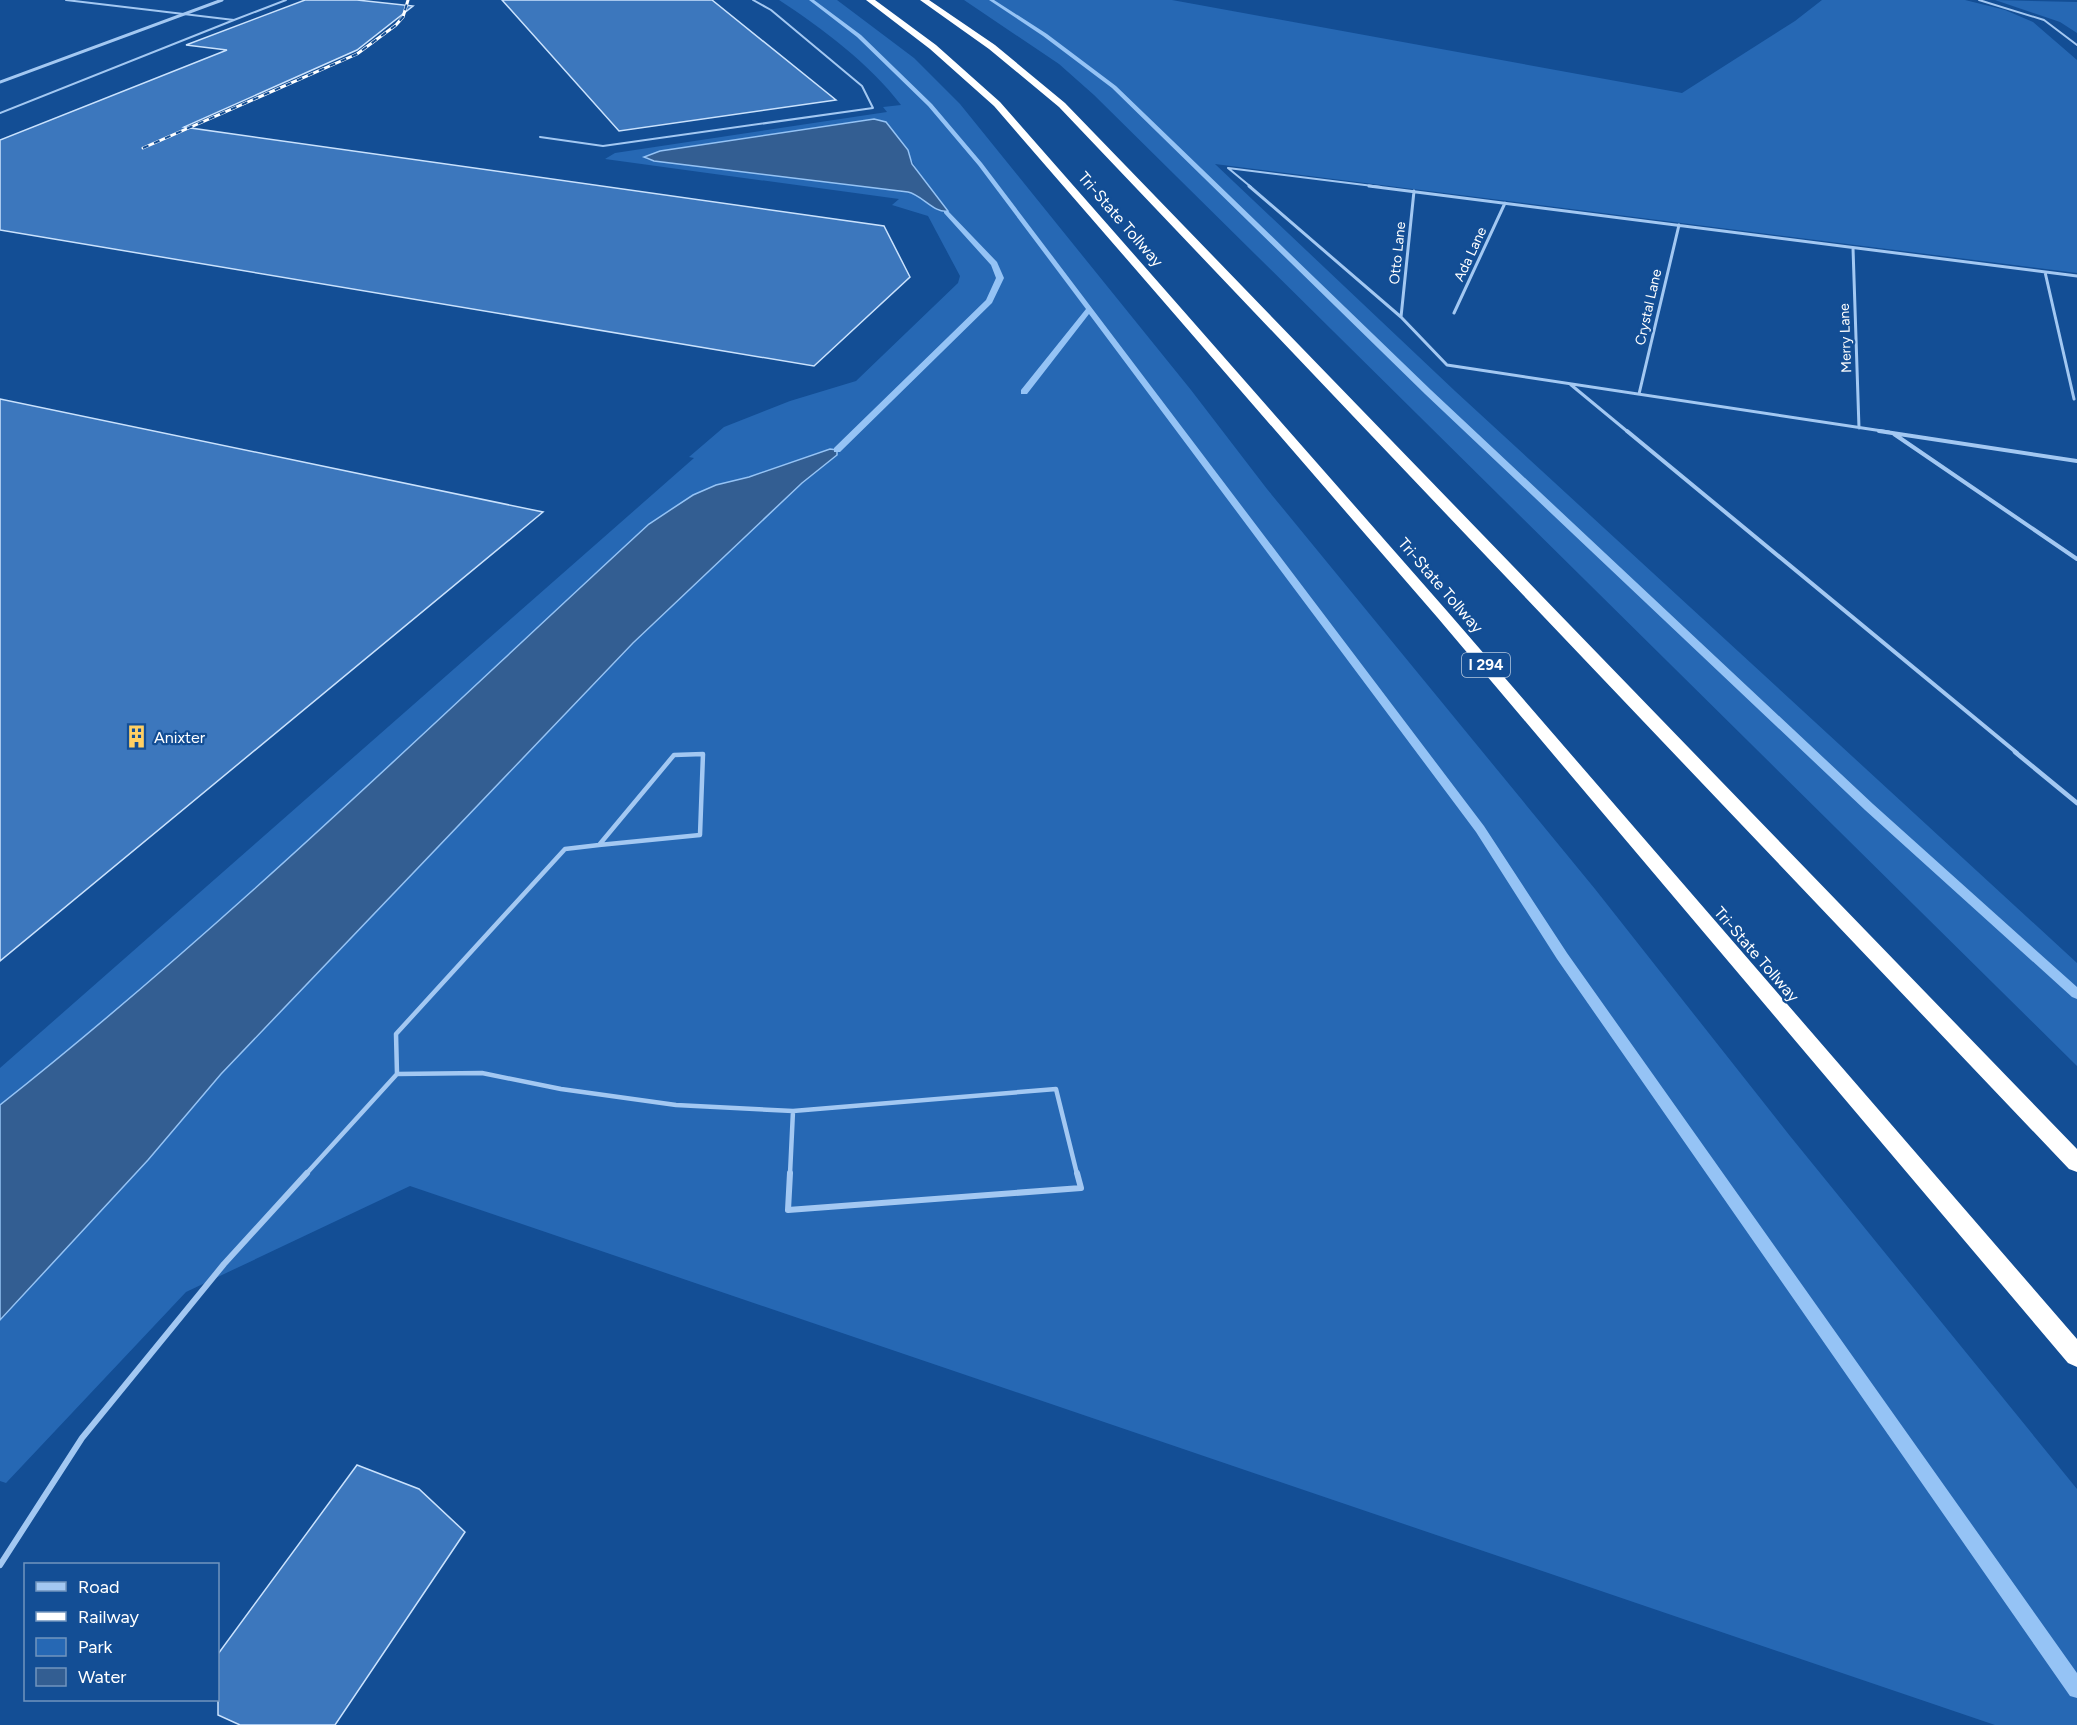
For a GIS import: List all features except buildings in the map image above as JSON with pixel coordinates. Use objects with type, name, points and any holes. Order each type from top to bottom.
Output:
[{"type":"highway","name":"Tri-State Tollway","points":[[870,0],[933,47],[997,104],[1442,614],[2077,1356]]},
{"type":"highway","name":"Tri-State Tollway","points":[[924,0],[992,47],[1062,105],[2077,1163]]},
{"type":"street","points":[[1,81],[222,0]]},
{"type":"lane","points":[[66,0],[234,20]]},
{"type":"lane","points":[[0,113],[286,0]]},
{"type":"lane","points":[[540,137],[603,146],[873,108],[862,86],[771,10],[753,0]]},
{"type":"lane","points":[[1979,0],[2044,20],[2077,45]]},
{"type":"lane","points":[[2077,276],[1228,168],[1401,316],[1447,365],[2077,461]]},
{"type":"lane","name":"Otto Lane","points":[[1401,316],[1414,191]]},
{"type":"lane","name":"Ada Lane","points":[[1454,313],[1505,203]]},
{"type":"lane","name":"Crystal Lane","points":[[1639,394],[1678,225]]},
{"type":"lane","name":"Merry Lane","points":[[1853,248],[1859,428]]},
{"type":"lane","points":[[2045,272],[2074,399]]},
{"type":"lane","points":[[1569,383],[2077,803]]},
{"type":"lane","points":[[1892,432],[2077,559]]},
{"type":"lane","points":[[0,1565],[82,1438],[224,1264],[397,1074],[396,1034],[565,849],[598,846],[700,835],[703,754],[674,755],[598,846]]},
{"type":"lane","points":[[397,1074],[482,1073],[561,1089],[676,1105],[792,1111],[1056,1089],[1081,1188],[788,1210],[792,1111]]},
{"type":"green space","points":[[779,0],[837,0],[914,58],[960,104],[1191,390],[1267,489],[1595,889],[1790,1136],[2077,1489],[2077,1725],[1995,1725],[410,1186],[186,1292],[6,1483],[0,1481],[0,1320],[148,1160],[221,1074],[634,643],[802,483],[837,455],[830,449],[749,477],[716,485],[693,495],[649,524],[249,894],[84,1037],[0,1105],[0,1068],[694,458],[689,457],[724,427],[790,401],[856,381],[958,283],[960,276],[928,216],[892,205],[899,199],[605,159],[615,153],[887,112],[883,107],[901,105],[860,61]],"holes":[[[874,119],[886,122],[908,154],[939,211],[921,196],[908,192],[645,159],[660,151]]]},
{"type":"green space","points":[[964,0],[1172,0],[1682,93],[1795,21],[1822,0],[1965,0],[2005,10],[2033,22],[2077,60],[2077,273],[1215,164],[1455,391],[2077,963],[2077,1066],[1094,95],[1059,64]]},
{"type":"green space","points":[[1995,0],[2077,2],[2077,33],[2060,22]]},
{"type":"water","points":[[874,119],[886,122],[908,150],[912,164],[948,211],[938,210],[908,192],[654,161],[644,157],[660,151]]},
{"type":"water","points":[[830,449],[837,450],[837,455],[802,483],[633,643],[221,1074],[148,1160],[0,1320],[0,1105],[167,966],[249,894],[649,524],[693,495],[716,485],[749,477]]},
{"type":"waterway","points":[[811,0],[859,36],[930,105],[980,164],[1089,309]]},
{"type":"waterway","points":[[991,0],[1045,35],[1114,87],[1428,392],[1869,807],[2077,994]]},
{"type":"waterway","points":[[837,450],[989,301],[1000,278],[994,264],[946,212]]},
{"type":"waterway","points":[[1024,392],[1089,309]]},
{"type":"waterway","points":[[1089,309],[1480,829],[1562,956],[2077,1689]]},
{"type":"railway","points":[[143,148],[357,54],[396,25],[403,17],[408,0]]},
{"type":"place","name":"Anixter","points":[[136,737]]}]
